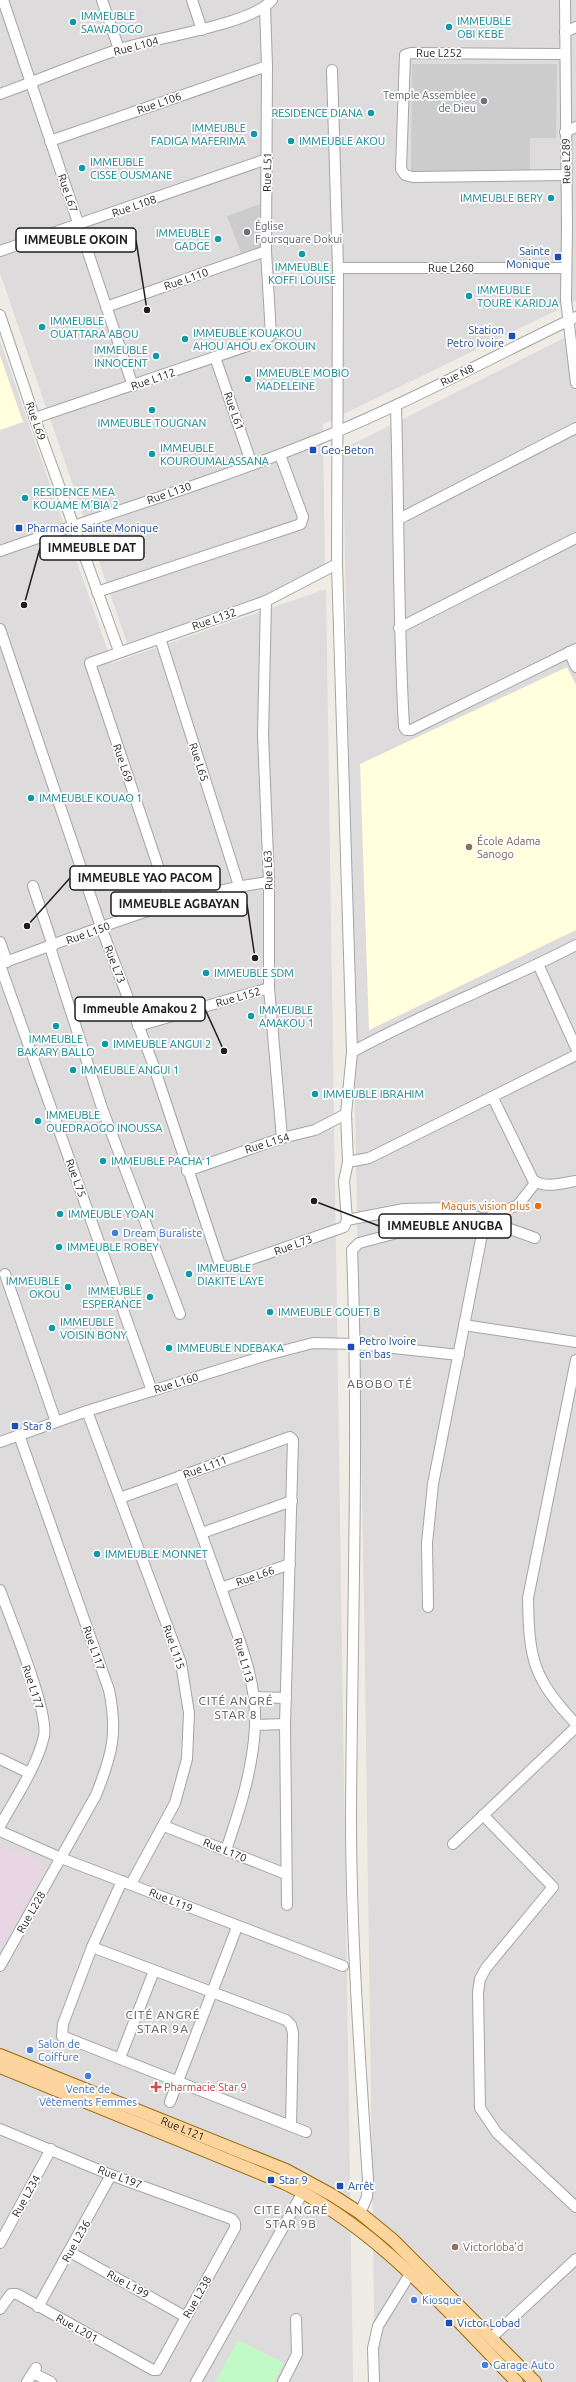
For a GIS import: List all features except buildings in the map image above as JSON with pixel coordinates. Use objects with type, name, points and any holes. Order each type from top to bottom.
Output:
[{"type":"main road","name":"Rue L121","points":[[0,2055],[286,2170],[360,2213],[393,2240],[534,2382]]},
{"type":"main road","points":[[0,2067],[303,2192],[354,2225],[410,2274],[517,2382]]},
{"type":"street","name":"Rue L67","points":[[3,0],[133,386]]},
{"type":"street","points":[[102,0],[119,49]]},
{"type":"street","points":[[192,0],[202,30]]},
{"type":"street","name":"Rue L289","points":[[565,0],[564,54],[566,175],[572,225],[565,268],[572,319],[576,383]]},
{"type":"street","name":"Rue L104","points":[[0,94],[119,49],[202,30],[259,12],[268,4]]},
{"type":"street","name":"Rue L51","points":[[268,4],[266,251],[270,337]]},
{"type":"street","points":[[565,32],[576,27]]},
{"type":"street","name":"Rue L252","points":[[564,54],[411,53],[405,55],[401,170],[405,175],[412,177],[566,175]]},
{"type":"street","name":"Rue L106","points":[[50,141],[267,66]]},
{"type":"street","points":[[332,70],[338,268],[337,564],[352,1052],[346,1114],[348,1162],[344,1182],[345,1223],[397,1211],[429,1207],[452,1208],[535,1238]]},
{"type":"street","points":[[565,132],[576,126]]},
{"type":"street","name":"Rue L108","points":[[0,251],[267,159]]},
{"type":"street","name":"Rue L110","points":[[106,306],[266,251]]},
{"type":"street","name":"Rue L260","points":[[338,268],[565,268]]},
{"type":"street","name":"Rue L69","points":[[0,315],[73,526],[119,651]]},
{"type":"street","name":"Rue N8","points":[[337,432],[396,406],[572,319]]},
{"type":"street","name":"Rue L112","points":[[35,418],[133,386],[270,337]]},
{"type":"street","name":"Rue L61","points":[[215,357],[252,466]]},
{"type":"street","points":[[396,406],[400,519],[399,628],[404,727],[406,730],[411,730],[572,651],[576,667]]},
{"type":"street","points":[[400,519],[576,428]]},
{"type":"street","name":"Rue L130","points":[[0,551],[252,466],[337,432]]},
{"type":"street","points":[[97,592],[300,524],[303,517],[280,455]]},
{"type":"street","points":[[399,628],[576,538]]},
{"type":"street","name":"Rue L132","points":[[90,666],[92,660],[266,601],[337,564]]},
{"type":"street","name":"Rue L63","points":[[266,601],[263,734],[269,882],[269,988],[282,1138]]},
{"type":"street","name":"Rue L73","points":[[0,629],[101,927],[138,1026],[219,1262],[222,1266],[229,1267],[345,1223]]},
{"type":"street","name":"Rue L65","points":[[160,638],[239,886]]},
{"type":"street","name":"Rue L69","points":[[90,666],[171,905]]},
{"type":"street","name":"Rue L150","points":[[2,964],[101,927],[171,905],[239,886],[269,882]]},
{"type":"street","points":[[33,886],[102,1108],[180,1314]]},
{"type":"street","name":"Rue L75","points":[[0,942],[2,964],[152,1391]]},
{"type":"street","points":[[352,1052],[393,1029],[538,964],[576,945]]},
{"type":"street","points":[[538,964],[576,1048]]},
{"type":"street","name":"Rue L152","points":[[138,1026],[269,988]]},
{"type":"street","points":[[348,1162],[369,1158],[493,1098],[576,1055]]},
{"type":"street","points":[[493,1098],[536,1182],[547,1185],[576,1181]]},
{"type":"street","name":"Rue L154","points":[[187,1171],[282,1138],[315,1130],[346,1114]]},
{"type":"street","points":[[485,1219],[518,1205],[536,1182]]},
{"type":"street","points":[[360,2213],[367,2197],[368,2180],[354,1972],[351,1825],[356,1344],[352,1250],[359,1243],[397,1233],[397,1211]]},
{"type":"street","points":[[428,1607],[427,1543],[433,1484],[485,1219]]},
{"type":"street","points":[[5,1274],[56,1422]]},
{"type":"street","points":[[464,1325],[576,1342]]},
{"type":"street","name":"Rue L160","points":[[0,1442],[87,1411],[267,1355],[313,1343],[356,1344],[459,1355]]},
{"type":"street","points":[[576,1360],[528,1598],[529,1634],[535,1668],[544,1687],[576,1724]]},
{"type":"street","name":"Rue L115","points":[[87,1411],[181,1663],[187,1690],[190,1733],[187,1759],[175,1803],[164,1826],[127,1882],[92,1947],[63,2024],[62,2036],[120,2058]]},
{"type":"street","name":"Rue L117","points":[[19,1435],[109,1690],[114,1712],[115,1731],[105,1773],[61,1858]]},
{"type":"street","name":"Rue L111","points":[[120,1498],[290,1437],[293,1440],[292,1501]]},
{"type":"street","name":"Rue L113","points":[[180,1476],[202,1533],[246,1659],[254,1697],[255,1725],[251,1761],[242,1804],[226,1850]]},
{"type":"street","points":[[202,1533],[292,1501],[285,1724],[287,1905]]},
{"type":"street","name":"Rue L66","points":[[221,1588],[290,1564]]},
{"type":"street","name":"Rue L177","points":[[0,1590],[42,1711],[44,1734],[40,1750],[0,1826]]},
{"type":"street","points":[[254,1697],[286,1698]]},
{"type":"street","points":[[255,1725],[285,1724]]},
{"type":"street","points":[[453,1844],[576,1727]]},
{"type":"street","points":[[0,1759],[29,1773]]},
{"type":"street","points":[[483,1815],[553,1887],[486,1968],[480,1979],[478,1992],[480,2108],[497,2133],[576,2207]]},
{"type":"street","name":"Rue L170","points":[[164,1826],[286,1874]]},
{"type":"street","name":"Rue L119","points":[[0,1831],[61,1858],[127,1882],[237,1927],[343,1966]]},
{"type":"street","name":"Rue L228","points":[[0,1966],[61,1858]]},
{"type":"street","points":[[170,2102],[237,1927]]},
{"type":"street","points":[[92,1947],[286,2020],[291,2024],[293,2033],[291,2126]]},
{"type":"street","points":[[154,1971],[120,2058],[306,2132]]},
{"type":"street","name":"Rue L197","points":[[0,2129],[111,2174],[232,2219],[235,2223],[235,2228]]},
{"type":"street","name":"Rue L234","points":[[0,2243],[51,2149]]},
{"type":"street","name":"Rue L236","points":[[38,2307],[70,2252],[111,2174]]},
{"type":"street","points":[[196,2382],[303,2192]]},
{"type":"street","name":"Rue L238","points":[[159,2367],[235,2228]]},
{"type":"street","name":"Rue L199","points":[[70,2252],[186,2317]]},
{"type":"street","points":[[491,2338],[576,2259]]},
{"type":"street","points":[[374,2382],[373,2348],[378,2326],[410,2274]]},
{"type":"street","name":"Rue L201","points":[[0,2309],[11,2294],[17,2294],[153,2370],[159,2367]]},
{"type":"street","points":[[283,2382],[297,2354],[296,2319]]},
{"type":"street","points":[[28,2382],[34,2370],[51,2382]]},
{"type":"shaded area","points":[[0,0],[576,0],[576,301],[323,424],[325,576],[127,643],[0,273]]},
{"type":"shaded area","name":"Temple Assemblee de Dieu","points":[[412,64],[557,64],[556,138],[530,138],[530,173],[411,173]]},
{"type":"shaded area","name":"Église Foursquare Dokui","points":[[260,204],[260,247],[241,253],[227,216]]},
{"type":"shaded area","points":[[576,332],[576,2382],[375,2382],[364,1599],[343,449]]},
{"type":"shaded area","points":[[0,341],[112,663],[326,589],[353,2382],[0,2382]]},
{"type":"shaded area","points":[[0,355],[23,422],[0,430]]},
{"type":"shaded area","name":"École Adama Sanogo","points":[[567,667],[576,685],[576,930],[369,1030],[360,764]]},
{"type":"shaded area","points":[[0,1845],[39,1860],[42,1867],[39,1880],[0,1949]]},
{"type":"green space","points":[[238,2340],[284,2363],[274,2382],[215,2382]]},
{"type":"place","name":"IMMEUBLE SAWADOGO","points":[[73,22]]},
{"type":"place","name":"IMMEUBLE OBI KEBE","points":[[449,27]]},
{"type":"place","name":"Temple Assemblee de Dieu","points":[[484,101]]},
{"type":"place","name":"RESIDENCE DIANA","points":[[371,113]]},
{"type":"place","name":"IMMEUBLE FADIGA MAFERIMA","points":[[254,134]]},
{"type":"place","name":"IMMEUBLE AKOU","points":[[291,141]]},
{"type":"place","name":"IMMEUBLE CISSE OUSMANE","points":[[82,168]]},
{"type":"place","name":"IMMEUBLE BERY","points":[[551,198]]},
{"type":"place","name":"Église Foursquare Dokui","points":[[247,232]]},
{"type":"place","name":"IMMEUBLE GADGE","points":[[218,239]]},
{"type":"place","name":"IMMEUBLE KOFFI LOUISE","points":[[302,254]]},
{"type":"place","name":"Sainte Monique","points":[[558,257]]},
{"type":"place","name":"IMMEUBLE TOURE KARIDJA","points":[[469,296]]},
{"type":"place","name":"IMMEUBLE OKOIN","points":[[147,310]]},
{"type":"place","name":"IMMEUBLE OUATTARA ABOU","points":[[42,327]]},
{"type":"place","name":"Station Petro Ivoire","points":[[512,336]]},
{"type":"place","name":"IMMEUBLE KOUAKOU AHOU AHOU ex OKOUIN","points":[[185,339]]},
{"type":"place","name":"IMMEUBLE INNOCENT","points":[[156,356]]},
{"type":"place","name":"IMMEUBLE MOBIO MADELEINE","points":[[248,379]]},
{"type":"place","name":"IMMEUBLE TOUGNAN","points":[[152,410]]},
{"type":"place","name":"Geo-Beton","points":[[313,450]]},
{"type":"place","name":"IMMEUBLE KOUROUMALASSANA","points":[[152,454]]},
{"type":"place","name":"RESIDENCE MEA KOUAME M'BIA 2","points":[[25,498]]},
{"type":"place","name":"Pharmacie Sainte Monique","points":[[19,528]]},
{"type":"place","name":"IMMEUBLE DAT","points":[[24,605]]},
{"type":"place","name":"IMMEUBLE KOUAO 1","points":[[31,798]]},
{"type":"place","name":"École Adama Sanogo","points":[[469,847]]},
{"type":"place","name":"IMMEUBLE YAO PACOM","points":[[27,926]]},
{"type":"place","name":"IMMEUBLE AGBAYAN","points":[[255,958]]},
{"type":"place","name":"IMMEUBLE SDM","points":[[206,973]]},
{"type":"place","name":"IMMEUBLE AMAKOU 1","points":[[251,1016]]},
{"type":"place","name":"IMMEUBLE BAKARY BALLO","points":[[56,1026]]},
{"type":"place","name":"IMMEUBLE ANGUI 2","points":[[105,1044]]},
{"type":"place","name":"Immeuble Amakou 2","points":[[224,1051]]},
{"type":"place","name":"IMMEUBLE ANGUI 1","points":[[73,1070]]},
{"type":"place","name":"IMMEUBLE IBRAHIM","points":[[315,1094]]},
{"type":"place","name":"IMMEUBLE OUEDRAOGO INOUSSA","points":[[38,1121]]},
{"type":"place","name":"IMMEUBLE PACHA 1","points":[[103,1161]]},
{"type":"place","name":"IMMEUBLE ANUGBA","points":[[314,1201]]},
{"type":"place","name":"Maquis vision plus","points":[[538,1206]]},
{"type":"place","name":"IMMEUBLE YOAN","points":[[60,1214]]},
{"type":"place","name":"Dream Buraliste","points":[[115,1233]]},
{"type":"place","name":"IMMEUBLE ROBEY","points":[[59,1247]]},
{"type":"place","name":"IMMEUBLE DIAKITE LAYE","points":[[189,1274]]},
{"type":"place","name":"IMMEUBLE OKOU","points":[[68,1287]]},
{"type":"place","name":"IMMEUBLE ESPERANCE","points":[[150,1297]]},
{"type":"place","name":"IMMEUBLE GOUET B","points":[[270,1312]]},
{"type":"place","name":"IMMEUBLE VOISIN BONY","points":[[52,1328]]},
{"type":"place","name":"Petro Ivoire en bas","points":[[351,1347]]},
{"type":"place","name":"IMMEUBLE NDEBAKA","points":[[169,1348]]},
{"type":"place","name":"Star 8","points":[[15,1426]]},
{"type":"place","name":"IMMEUBLE MONNET","points":[[97,1554]]},
{"type":"place","name":"Salon de Coiffure","points":[[30,2050]]},
{"type":"place","name":"Vente de Vêtements Femmes","points":[[88,2076]]},
{"type":"place","name":"Pharmacie Star 9","points":[[156,2087]]},
{"type":"place","name":"Star 9","points":[[271,2180]]},
{"type":"place","name":"Arrêt","points":[[340,2186]]},
{"type":"place","name":"Victorloba'd","points":[[455,2247]]},
{"type":"place","name":"Kiosque","points":[[414,2300]]},
{"type":"place","name":"Victor Lobad","points":[[449,2323]]},
{"type":"place","name":"Garage Auto","points":[[485,2365]]},
{"type":"district","name":"ABOBO TÉ","points":[[380,1383]]},
{"type":"district","name":"CITÉ ANGRÉ STAR 8","points":[[236,1707]]},
{"type":"district","name":"CITÉ ANGRÉ STAR 9A","points":[[163,2021]]},
{"type":"district","name":"CITE ANGRÉ STAR 9B","points":[[291,2216]]}]
